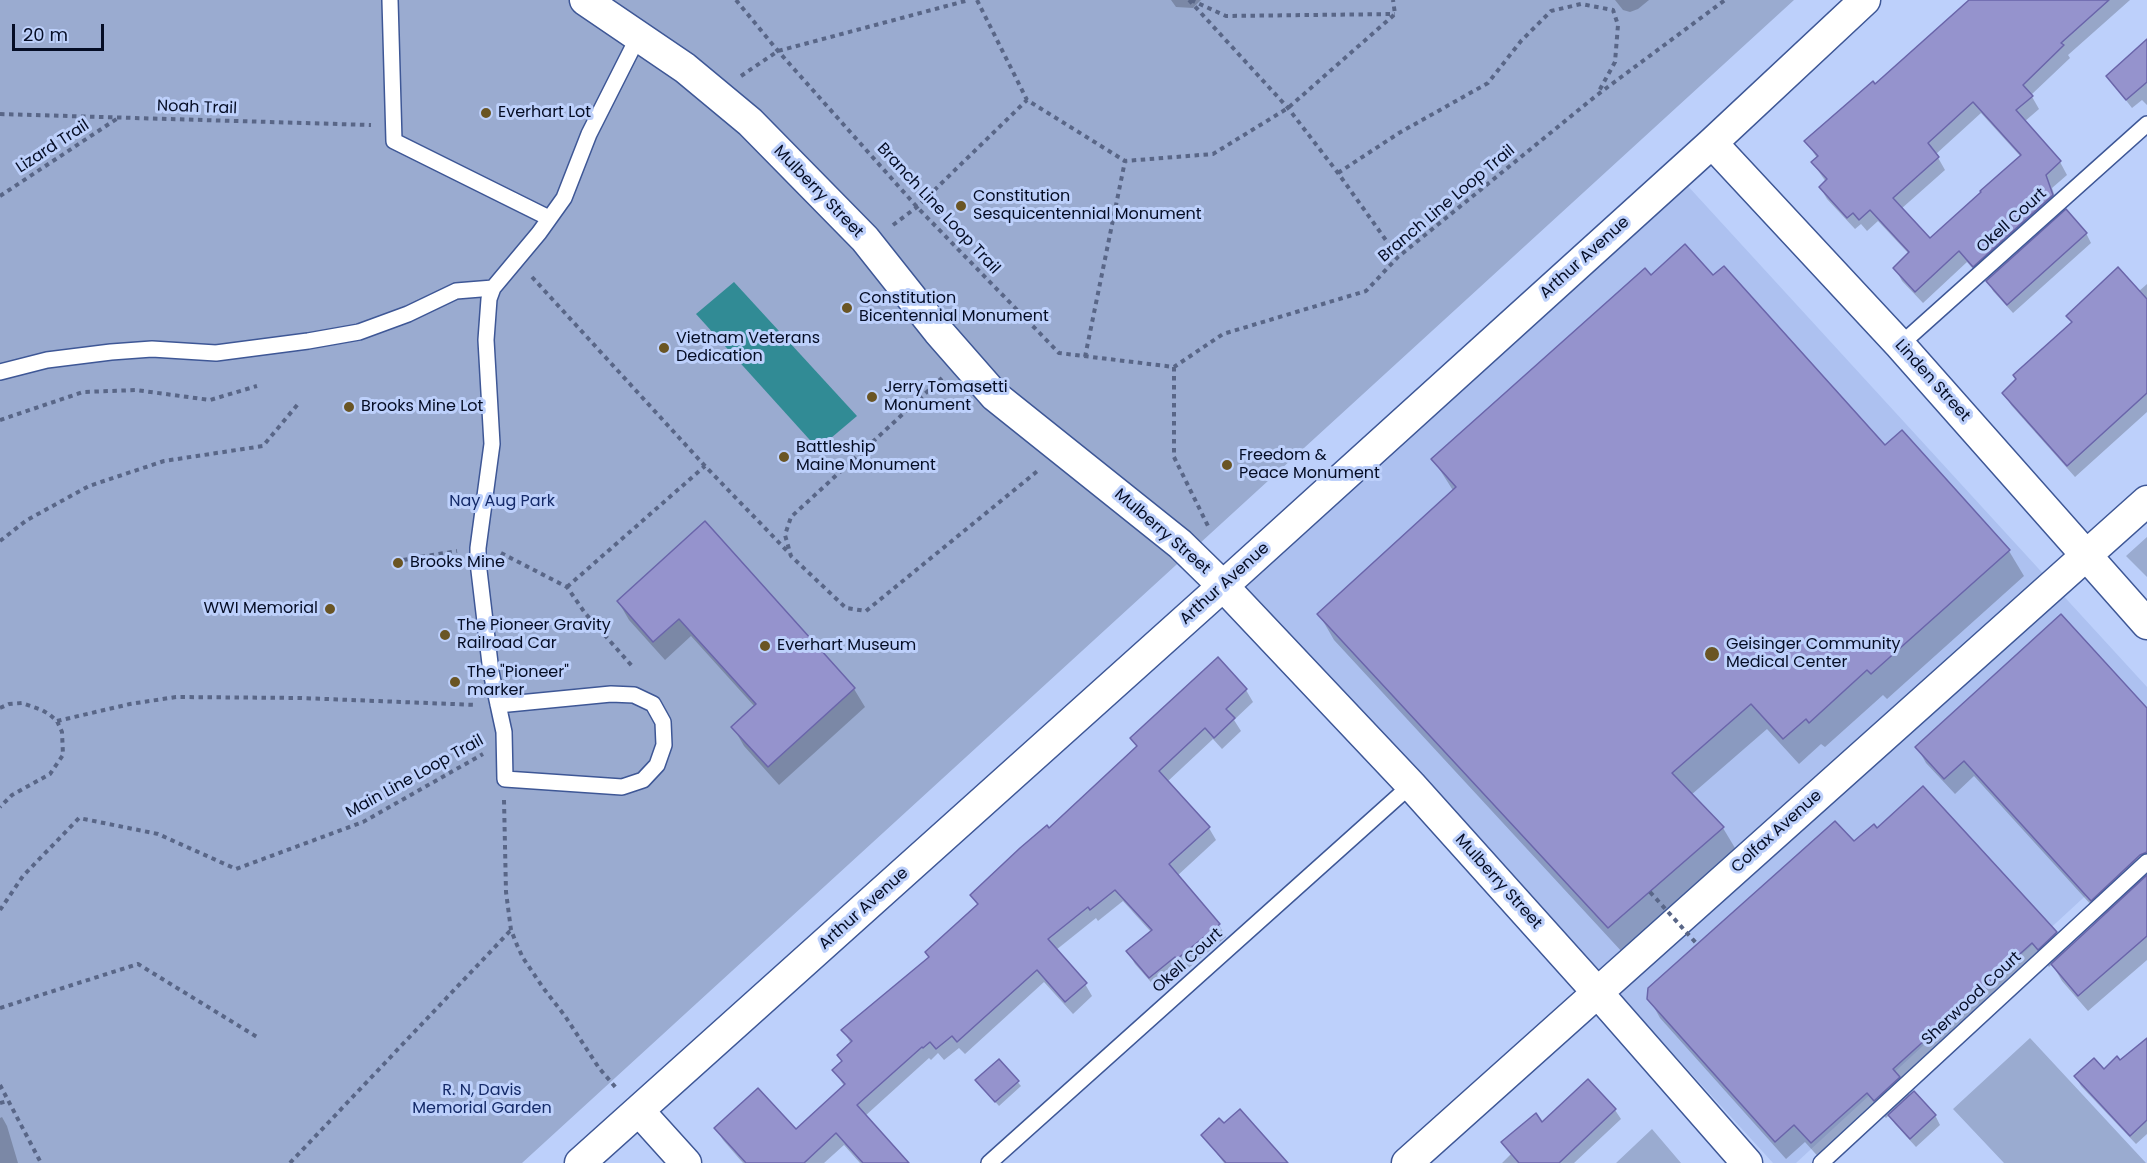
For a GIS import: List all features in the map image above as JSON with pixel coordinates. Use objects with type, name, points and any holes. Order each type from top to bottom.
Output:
[{"type":"street","name":"Mulberry Street","points":[[585,0],[685,68],[750,122],[868,244],[938,331],[995,396],[1180,544],[1224,586],[1411,785],[1747,1163]]},
{"type":"street","name":"Arthur Avenue","points":[[580,1163],[1224,586],[1712,143],[1865,0]]},
{"type":"street","name":"Linden Street","points":[[1712,143],[1900,345],[2147,624]]},
{"type":"street","name":"Colfax Avenue","points":[[1407,1163],[2147,501]]},
{"type":"street","points":[[639,1111],[686,1163]]},
{"type":"lane","points":[[390,0],[394,141],[549,218]]},
{"type":"lane","points":[[498,705],[611,694],[634,695],[653,704],[663,722],[664,745],[657,765],[642,780],[622,787],[505,779],[505,741],[498,705],[485,632],[479,545],[492,444],[486,340],[488,308],[493,288],[564,198],[589,134],[638,37]]},
{"type":"lane","name":"Okell Court","points":[[1900,345],[2147,124]]},
{"type":"lane","points":[[0,372],[47,360],[111,352],[152,349],[216,353],[308,341],[359,332],[408,314],[456,291],[493,288]]},
{"type":"lane","name":"Okell Court","points":[[989,1163],[1411,785]]},
{"type":"lane","name":"Sherwood Court","points":[[1821,1163],[2147,862]]},
{"type":"path","name":"Branch Line Loop Trail","points":[[736,0],[778,51],[917,207],[1059,353],[1174,367],[1223,334],[1366,291],[1398,257],[1597,95],[1725,0]]},
{"type":"path","points":[[714,93],[778,51],[969,0]]},
{"type":"path","points":[[977,0],[1027,100],[1125,161],[1213,154],[1288,108],[1395,14]]},
{"type":"path","points":[[1189,0],[1226,16],[1395,14]]},
{"type":"path","points":[[1189,0],[1288,108],[1398,257]]},
{"type":"path","points":[[1393,0],[1395,14]]},
{"type":"path","points":[[1338,173],[1399,133],[1488,83],[1521,41],[1551,11],[1581,4],[1613,10],[1618,24],[1615,62],[1597,95]]},
{"type":"path","points":[[868,244],[917,207],[1027,100]]},
{"type":"path","name":"Noah Trail","points":[[0,114],[393,126]]},
{"type":"path","name":"Lizard Trail","points":[[0,196],[119,118]]},
{"type":"path","points":[[1085,357],[1125,161]]},
{"type":"path","points":[[516,260],[705,466],[791,556],[846,608],[866,611],[1063,450]]},
{"type":"path","points":[[791,556],[785,535],[791,517],[963,358]]},
{"type":"path","points":[[1174,367],[1174,457],[1208,527]]},
{"type":"path","points":[[0,420],[83,392],[136,390],[210,400],[257,386]]},
{"type":"path","points":[[0,542],[27,520],[89,486],[164,461],[263,446],[298,404]]},
{"type":"path","points":[[567,587],[705,466]]},
{"type":"path","points":[[402,560],[479,545],[567,587],[585,613],[632,666]]},
{"type":"path","points":[[57,721],[130,704],[176,697],[301,698],[498,705]]},
{"type":"path","points":[[0,708],[9,704],[22,704],[42,710],[57,721],[62,732],[63,755],[50,774],[12,795],[0,807]]},
{"type":"path","name":"Main Line Loop Trail","points":[[0,910],[23,876],[79,818],[158,834],[236,869],[363,822],[505,741]]},
{"type":"path","points":[[505,779],[506,892],[511,930],[523,958],[610,1083],[639,1111]]},
{"type":"path","points":[[1650,892],[1697,944]]},
{"type":"path","points":[[290,1163],[511,930]]},
{"type":"path","points":[[0,1008],[138,964],[257,1037]]},
{"type":"path","points":[[0,1085],[41,1163]]},
{"type":"path","points":[[0,1103],[8,1101]]},
{"type":"shaded area","name":"Geisinger Community Medical Center","points":[[1686,184],[2147,687],[2147,839],[1796,1163],[1773,1163],[1241,581]]},
{"type":"shaded area","points":[[734,282],[857,416],[818,449],[696,314]]},
{"type":"green space","name":"Nay Aug Park","points":[[0,0],[1794,0],[522,1163],[0,1163]]},
{"type":"green space","points":[[2147,537],[2147,577],[2126,556]]},
{"type":"green space","points":[[2030,1038],[2146,1163],[2004,1163],[1953,1109]]},
{"type":"green space","points":[[1652,1129],[1681,1163],[1616,1163]]},
{"type":"building","points":[[1969,0],[2109,0],[2061,43],[2064,45],[2023,85],[2033,96],[2016,110],[2061,161],[2046,175],[2053,195],[1973,267],[1959,251],[1915,292],[1893,268],[1909,252],[1870,210],[1859,220],[1853,213],[1847,218],[1819,187],[1827,179],[1811,162],[1818,156],[1804,141],[1873,81],[1875,84]],"holes":[[[1973,102],[2021,155],[1930,238],[1893,198],[1939,157],[1928,143]]]},
{"type":"building","points":[[2147,39],[2147,82],[2126,100],[2106,76]]},
{"type":"building","points":[[2066,209],[2087,233],[2007,305],[1986,281]]},
{"type":"building","points":[[1685,244],[1713,275],[1724,266],[1885,445],[1902,430],[2010,550],[1871,674],[1867,670],[1809,723],[1806,719],[1783,739],[1751,704],[1672,773],[1724,827],[1608,928],[1317,614],[1456,487],[1431,459],[1645,268],[1651,275]]},
{"type":"building","points":[[2118,267],[2147,299],[2147,393],[2067,466],[2002,393],[2016,379],[2013,375],[2072,322],[2066,316]]},
{"type":"building","name":"Everhart Museum","points":[[705,521],[855,688],[768,767],[731,727],[756,704],[679,619],[653,642],[617,601]]},
{"type":"building","points":[[2061,614],[2147,708],[2147,852],[2140,855],[2091,901],[1964,761],[1944,779],[1915,747]]},
{"type":"building","points":[[1218,657],[1247,689],[1226,709],[1235,718],[1214,738],[1205,728],[1159,771],[1210,827],[1169,864],[1220,924],[1177,959],[1175,957],[1149,978],[1126,951],[1152,930],[1115,890],[1090,910],[1088,907],[1048,939],[1087,983],[1065,1002],[1037,970],[957,1042],[952,1036],[936,1049],[930,1042],[922,1047],[857,1105],[909,1163],[863,1163],[836,1133],[804,1163],[746,1163],[714,1128],[758,1088],[796,1129],[845,1084],[832,1070],[842,1061],[837,1055],[852,1041],[841,1030],[929,957],[925,952],[978,904],[970,895],[1047,825],[1049,828],[1137,746],[1130,738]]},
{"type":"building","points":[[1923,786],[2057,932],[2038,950],[2032,943],[1893,1069],[1900,1077],[1874,1101],[1867,1093],[1811,1143],[1794,1125],[1775,1142],[1647,999],[1648,988],[1835,821],[1854,841],[1874,824],[1877,828]]},
{"type":"building","points":[[2147,875],[2147,936],[2078,996],[2051,964]]},
{"type":"building","points":[[2147,1038],[2147,1120],[2130,1136],[2074,1076],[2094,1058],[2104,1069],[2117,1056],[2120,1060]]},
{"type":"building","points":[[999,1059],[1019,1081],[995,1102],[975,1080]]},
{"type":"building","points":[[1588,1079],[1616,1109],[1559,1163],[1519,1163],[1501,1142],[1536,1113],[1542,1122]]},
{"type":"building","points":[[1914,1091],[1936,1115],[1910,1139],[1888,1115]]},
{"type":"building","points":[[1240,1109],[1288,1163],[1226,1163],[1201,1135],[1219,1118],[1224,1123]]},
{"type":"place","name":"Everhart Lot","points":[[486,113]]},
{"type":"place","name":"Constitution Sesquicentennial Monument","points":[[961,206]]},
{"type":"place","name":"Constitution Bicentennial Monument","points":[[847,308]]},
{"type":"place","name":"Vietnam Veterans Dedication","points":[[664,348]]},
{"type":"place","name":"Jerry Tomasetti Monument","points":[[872,397]]},
{"type":"place","name":"Brooks Mine Lot","points":[[349,407]]},
{"type":"place","name":"Battleship Maine Monument","points":[[784,457]]},
{"type":"place","name":"Freedom & Peace Monument","points":[[1227,465]]},
{"type":"place","name":"Brooks Mine","points":[[398,563]]},
{"type":"place","name":"WWI Memorial","points":[[330,609]]},
{"type":"place","name":"The Pioneer Gravity Railroad Car","points":[[445,635]]},
{"type":"place","name":"Everhart Museum","points":[[765,646]]},
{"type":"place","name":"Geisinger Community Medical Center","points":[[1712,654]]},
{"type":"place","name":"The \"Pioneer\" marker","points":[[455,682]]},
{"type":"park label","name":"R. N, Davis Memorial Garden","points":[[482,1100]]}]
